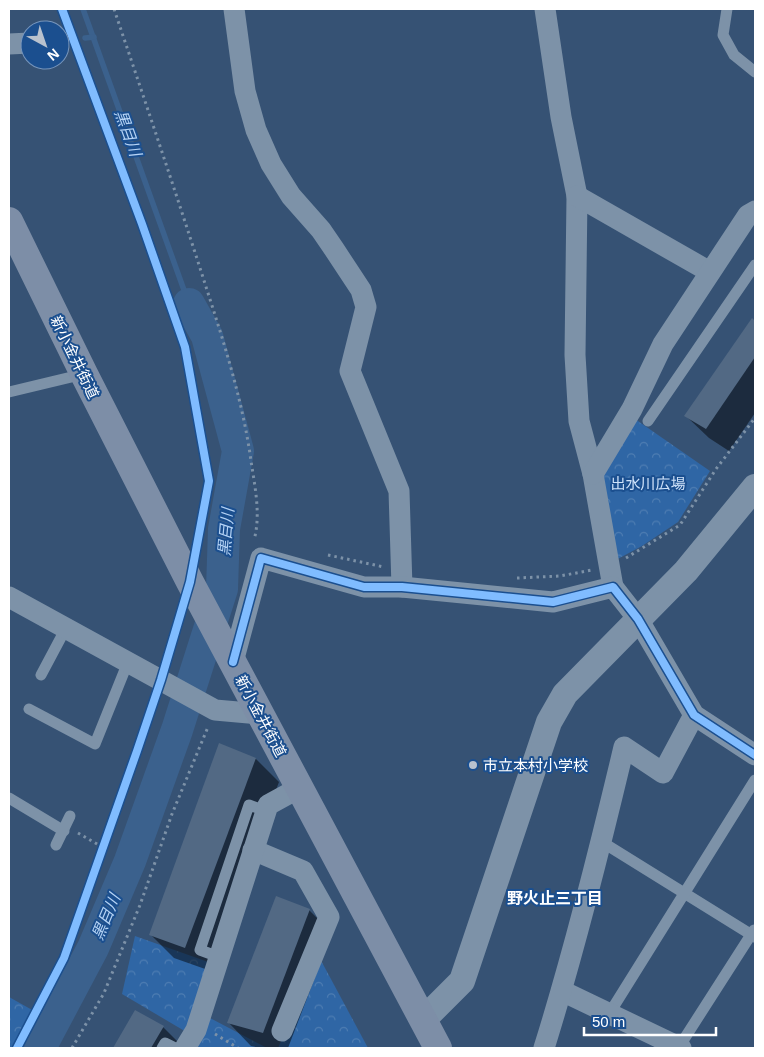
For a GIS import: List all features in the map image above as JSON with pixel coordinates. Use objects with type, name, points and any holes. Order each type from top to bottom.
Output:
[{"type":"main road","name":"新小金井街道","points":[[9,221],[84,374],[190,582],[438,1048]]},
{"type":"street","points":[[234,9],[245,91],[256,130],[271,164],[291,196],[321,230],[361,290],[366,307],[350,371],[399,491],[402,578]]},
{"type":"street","points":[[545,9],[561,117],[577,196],[575,355],[580,421],[593,474],[610,577],[638,619],[694,715],[755,755]]},
{"type":"street","points":[[577,196],[710,272]]},
{"type":"street","points":[[593,474],[632,409],[662,344],[748,215],[755,211]]},
{"type":"street","points":[[423,1020],[462,981],[549,722],[565,694],[686,571],[755,487]]},
{"type":"street","points":[[229,654],[261,558],[364,587],[402,578],[553,602],[610,577]]},
{"type":"street","points":[[9,596],[216,710],[260,714]]},
{"type":"street","points":[[544,1048],[562,991],[602,842],[624,747],[663,773],[694,715]]},
{"type":"street","points":[[185,1048],[198,1023],[268,805],[299,788]]},
{"type":"street","points":[[253,850],[303,871],[329,917],[282,1031]]},
{"type":"street","points":[[562,991],[680,1048]]},
{"type":"lane","points":[[727,9],[722,35],[734,55],[755,72]]},
{"type":"lane","points":[[648,421],[755,265]]},
{"type":"lane","points":[[9,392],[84,374]]},
{"type":"lane","points":[[41,675],[66,628]]},
{"type":"lane","points":[[29,708],[95,744],[128,662]]},
{"type":"lane","points":[[609,1014],[755,780]]},
{"type":"lane","points":[[9,798],[67,824],[56,845]]},
{"type":"lane","points":[[219,957],[200,950],[248,805],[266,811]]},
{"type":"lane","points":[[602,842],[684,893],[754,933],[680,1048]]},
{"type":"lane","points":[[162,1048],[165,1043],[175,1048]]},
{"type":"path","points":[[17,1048],[64,958],[165,681],[190,582],[209,481],[184,347],[142,224],[62,9]]},
{"type":"path","points":[[114,9],[228,354],[246,429],[258,524],[252,548]]},
{"type":"path","points":[[512,578],[560,576],[610,577],[643,549],[680,525],[716,469],[755,418]]},
{"type":"path","points":[[255,538],[263,540]]},
{"type":"path","points":[[324,554],[402,578]]},
{"type":"path","points":[[72,1048],[104,993],[140,905],[172,814],[216,710]]},
{"type":"path","points":[[67,824],[104,848]]},
{"type":"path","points":[[198,1023],[238,1048]]},
{"type":"green space","name":"出水川広場","points":[[635,419],[710,471],[678,522],[642,546],[612,562],[602,473]]},
{"type":"green space","points":[[135,936],[211,963],[188,1033],[122,994]]},
{"type":"green space","points":[[318,955],[368,1048],[278,1048]]},
{"type":"green space","points":[[9,997],[34,1011],[13,1048],[9,1048]]},
{"type":"green space","points":[[210,1018],[267,1048],[194,1048]]},
{"type":"building","points":[[752,318],[755,321],[755,357],[706,429],[684,416]]},
{"type":"building","points":[[219,743],[256,758],[185,948],[149,935]]},
{"type":"building","points":[[276,896],[310,909],[263,1033],[227,1023]]},
{"type":"building","points":[[135,1010],[164,1026],[151,1048],[113,1048]]},
{"type":"waterway","name":"黒目川","points":[[83,9],[189,304]]},
{"type":"waterway","name":"黒目川","points":[[85,38],[94,37]]},
{"type":"waterway","name":"黒目川","points":[[40,1048],[93,948],[130,861],[177,730],[222,589],[224,529],[238,451],[207,336],[189,304]]},
{"type":"cycle path","points":[[17,1048],[64,958],[137,751],[161,680],[190,582],[209,481],[185,347],[142,224],[62,9]]},
{"type":"cycle path","points":[[233,662],[261,558],[364,587],[402,587],[553,602],[613,587],[638,619],[694,715],[755,755]]},
{"type":"place","name":"市立本村小学校","points":[[473,765]]},
{"type":"district","name":"野火止三丁目","points":[[555,898]]}]
